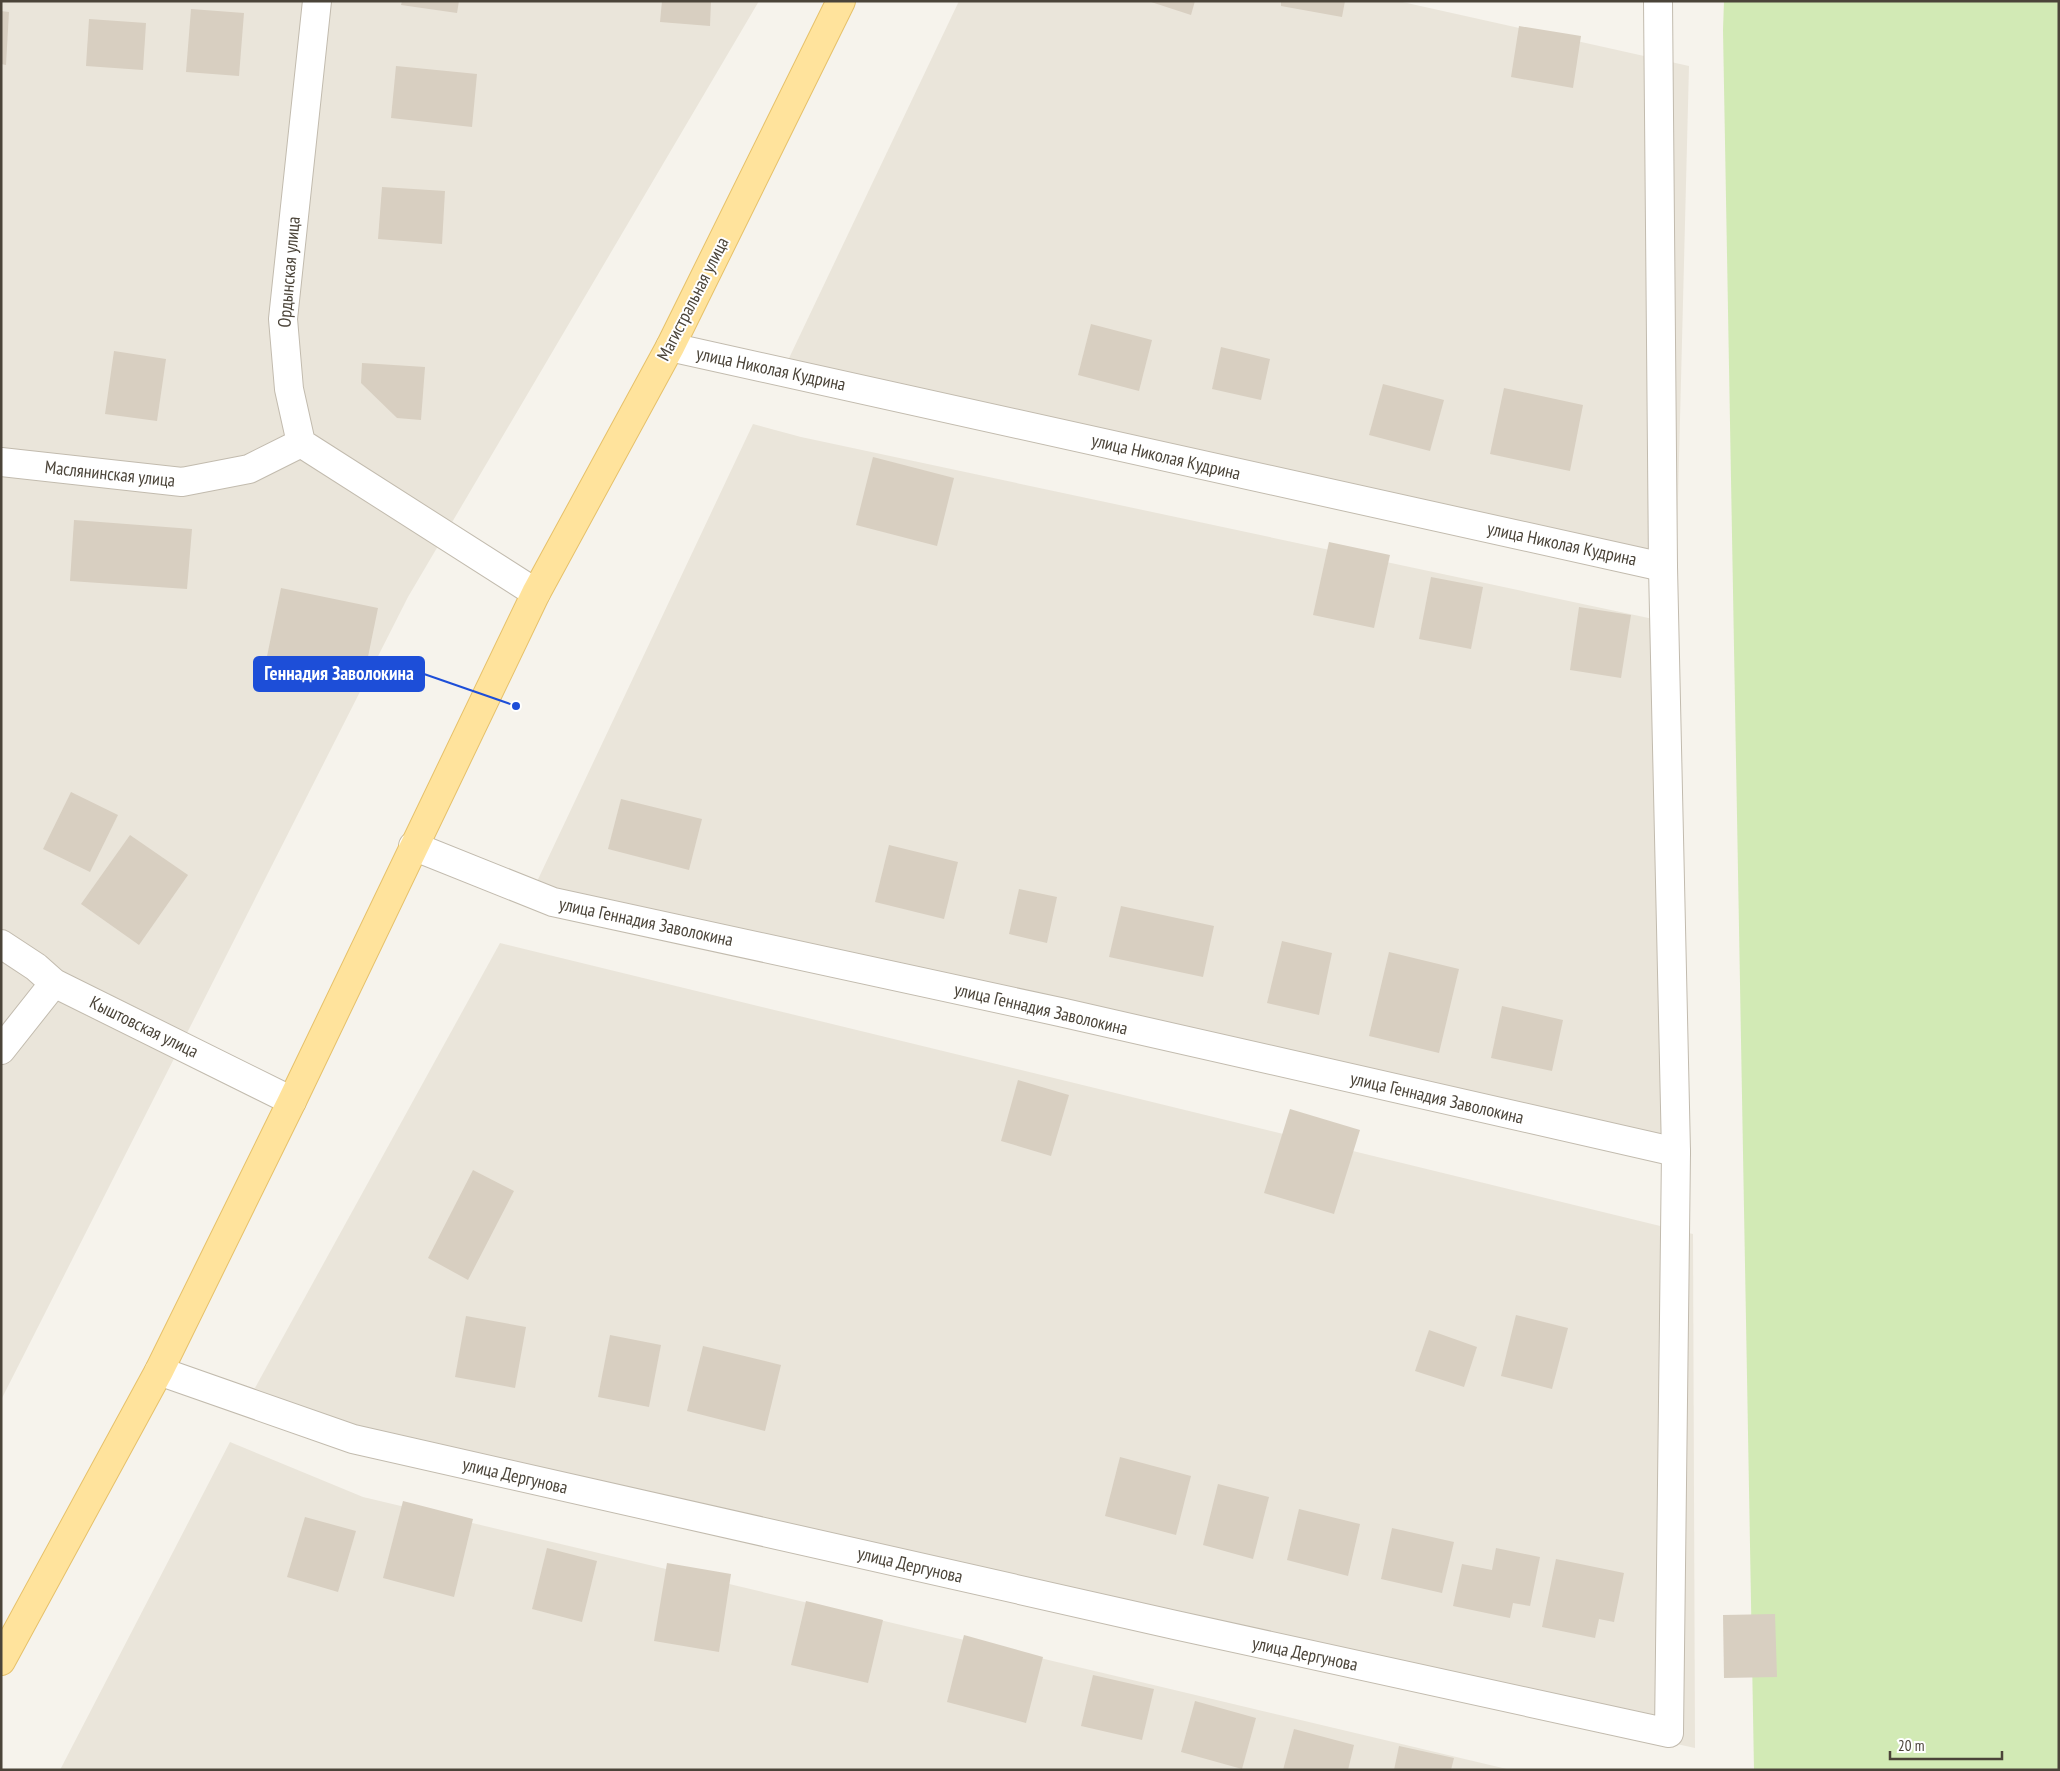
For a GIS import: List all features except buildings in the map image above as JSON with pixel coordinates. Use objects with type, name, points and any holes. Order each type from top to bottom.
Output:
[{"type":"main road","name":"Магистральная улица","points":[[1,1661],[159,1371],[292,1101],[536,593],[670,346],[841,1]]},
{"type":"street","name":"Ордынская улица","points":[[301,443],[289,390],[283,319],[316,1]]},
{"type":"street","points":[[1658,1],[1663,567],[1676,1152]]},
{"type":"street","name":"улица Николая Кудрина","points":[[670,346],[1663,567]]},
{"type":"street","name":"Маслянинская улица","points":[[1,462],[182,482],[249,469],[301,443]]},
{"type":"street","points":[[301,443],[536,593]]},
{"type":"street","name":"улица Геннадия Заволокина","points":[[413,846],[553,902],[1060,1012],[1676,1152]]},
{"type":"street","name":"Кыштовская улица","points":[[1,944],[36,967],[54,983],[292,1101]]},
{"type":"street","points":[[1,1050],[54,983]]},
{"type":"street","name":"улица Дергунова","points":[[159,1371],[353,1439],[1165,1623],[1669,1733],[1676,1152]]},
{"type":"shaded area","points":[[1,1],[759,1],[408,597],[1,1400]]},
{"type":"shaded area","points":[[959,1],[1398,1],[1689,66],[1676,577],[781,375]]},
{"type":"shaded area","points":[[753,424],[801,437],[1672,623],[1682,1168],[893,987],[533,890]]},
{"type":"shaded area","points":[[500,943],[1693,1234],[1695,1748],[388,1461],[244,1408]]},
{"type":"shaded area","points":[[230,1442],[363,1497],[1511,1770],[60,1770]]},
{"type":"green space","points":[[1724,1],[2059,1],[2059,1770],[1754,1770]]},
{"type":"place","name":"Геннадия Заволокина","points":[[516,706]]}]
